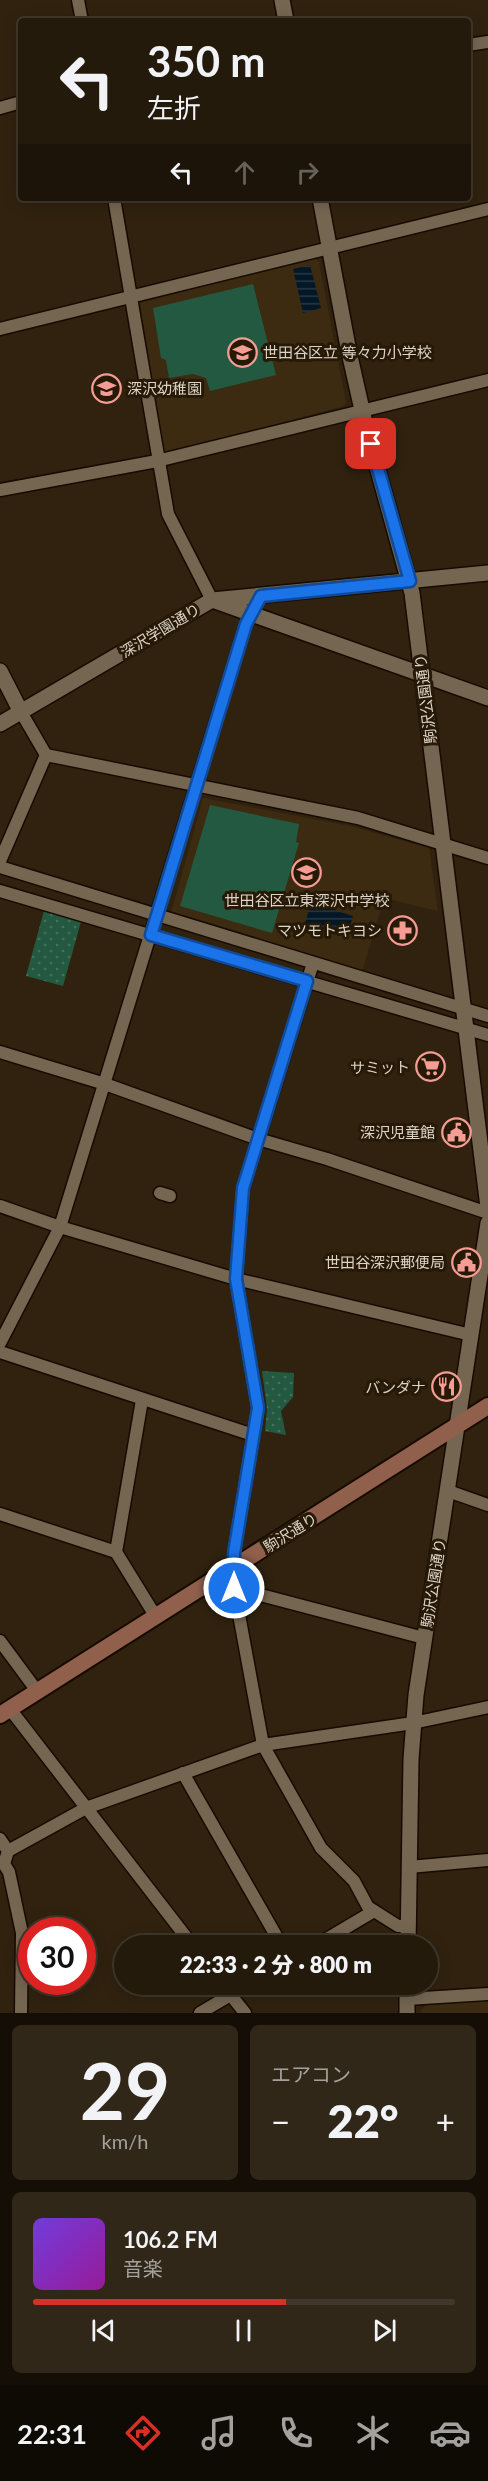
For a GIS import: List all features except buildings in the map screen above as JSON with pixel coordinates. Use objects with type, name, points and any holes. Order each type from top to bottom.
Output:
[{"type":"main road","name":"駒沢通り","points":[[5,1712],[488,1406]]},
{"type":"street","points":[[78,0],[81,18]]},
{"type":"street","points":[[282,0],[285,18]]},
{"type":"street","points":[[471,45],[488,42]]},
{"type":"street","points":[[0,108],[18,103]]},
{"type":"street","points":[[114,201],[157,461],[168,514],[212,600],[488,698]]},
{"type":"street","name":"駒沢公園通り","points":[[321,201],[363,411],[410,581],[488,1207]]},
{"type":"street","points":[[0,329],[488,209]]},
{"type":"street","points":[[0,490],[157,461],[488,380]]},
{"type":"street","name":"深沢学園通り","points":[[0,724],[212,600],[488,573]]},
{"type":"street","points":[[0,1343],[60,1227],[195,786],[250,615],[261,596]]},
{"type":"street","points":[[0,671],[46,755],[358,819],[488,858]]},
{"type":"street","points":[[0,861],[46,755]]},
{"type":"street","points":[[0,867],[488,1016]]},
{"type":"street","points":[[0,891],[488,1035]]},
{"type":"street","points":[[313,963],[243,1188],[236,1279],[258,1408],[234,1567],[234,1588],[263,1745],[321,1848],[354,1881],[368,1907],[398,1926],[408,1926]]},
{"type":"street","points":[[0,1053],[105,1084],[258,1139],[349,1166],[488,1213]]},
{"type":"street","points":[[0,1206],[60,1227],[236,1279],[471,1335]]},
{"type":"street","name":"駒沢公園通り","points":[[408,1935],[413,1723],[488,1223]]},
{"type":"street","points":[[0,1352],[253,1435]]},
{"type":"street","points":[[116,1552],[142,1400]]},
{"type":"street","points":[[448,1491],[488,1505]]},
{"type":"street","points":[[0,1514],[116,1552],[156,1617]]},
{"type":"street","points":[[234,1588],[424,1638]]},
{"type":"street","points":[[0,1641],[37,1691]]},
{"type":"street","points":[[21,2013],[22,1933],[9,1872],[2,1865],[8,1851],[86,1808],[263,1745],[413,1723],[488,1707]]},
{"type":"street","points":[[5,1712],[86,1808],[184,1935]]},
{"type":"street","points":[[183,1773],[276,1935]]},
{"type":"street","points":[[0,1839],[8,1851]]},
{"type":"street","points":[[409,1867],[488,1860]]},
{"type":"street","points":[[334,1935],[374,1911]]},
{"type":"street","points":[[407,1999],[488,1994]]},
{"type":"street","points":[[200,2013],[231,1995],[245,2013]]},
{"type":"shaded area","name":"世田谷区立 等々力小学校","points":[[313,257],[319,262],[346,402],[344,406],[167,453],[163,449],[140,303]]},
{"type":"shaded area","name":"世田谷区立東深沢中学校","points":[[203,798],[350,826],[429,848],[438,911],[384,898],[362,972],[171,913]]},
{"type":"shaded area","points":[[488,2000],[488,2013],[421,2013],[427,2004]]},
{"type":"green space","points":[[253,284],[276,375],[210,391],[206,378],[193,374],[169,378],[166,360],[161,358],[153,308]]},
{"type":"green space","points":[[210,805],[299,824],[296,842],[299,843],[272,933],[180,906]]},
{"type":"green space","points":[[45,907],[82,918],[63,986],[26,976]]},
{"type":"green space","points":[[262,1371],[294,1373],[293,1397],[281,1411],[286,1435],[265,1431],[267,1409]]},
{"type":"water","points":[[310,265],[321,308],[303,313],[293,269]]},
{"type":"water","points":[[311,903],[353,916],[347,936],[305,923]]},
{"type":"place","name":"世田谷区立 等々力小学校","points":[[242,352]]},
{"type":"place","name":"深沢幼稚園","points":[[106,388]]},
{"type":"place","name":"世田谷区立東深沢中学校","points":[[307,873]]},
{"type":"place","name":"マツモトキヨシ","points":[[403,930]]},
{"type":"place","name":"サミット","points":[[431,1067]]},
{"type":"place","name":"深沢児童館","points":[[456,1132]]},
{"type":"place","name":"世田谷深沢郵便局","points":[[466,1262]]},
{"type":"place","name":"バンダナ","points":[[447,1387]]},
{"type":"route","points":[[234,1588],[234,1553],[258,1408],[236,1279],[243,1188],[307,981],[151,935],[246,624],[261,596],[410,581],[371,444]]}]
